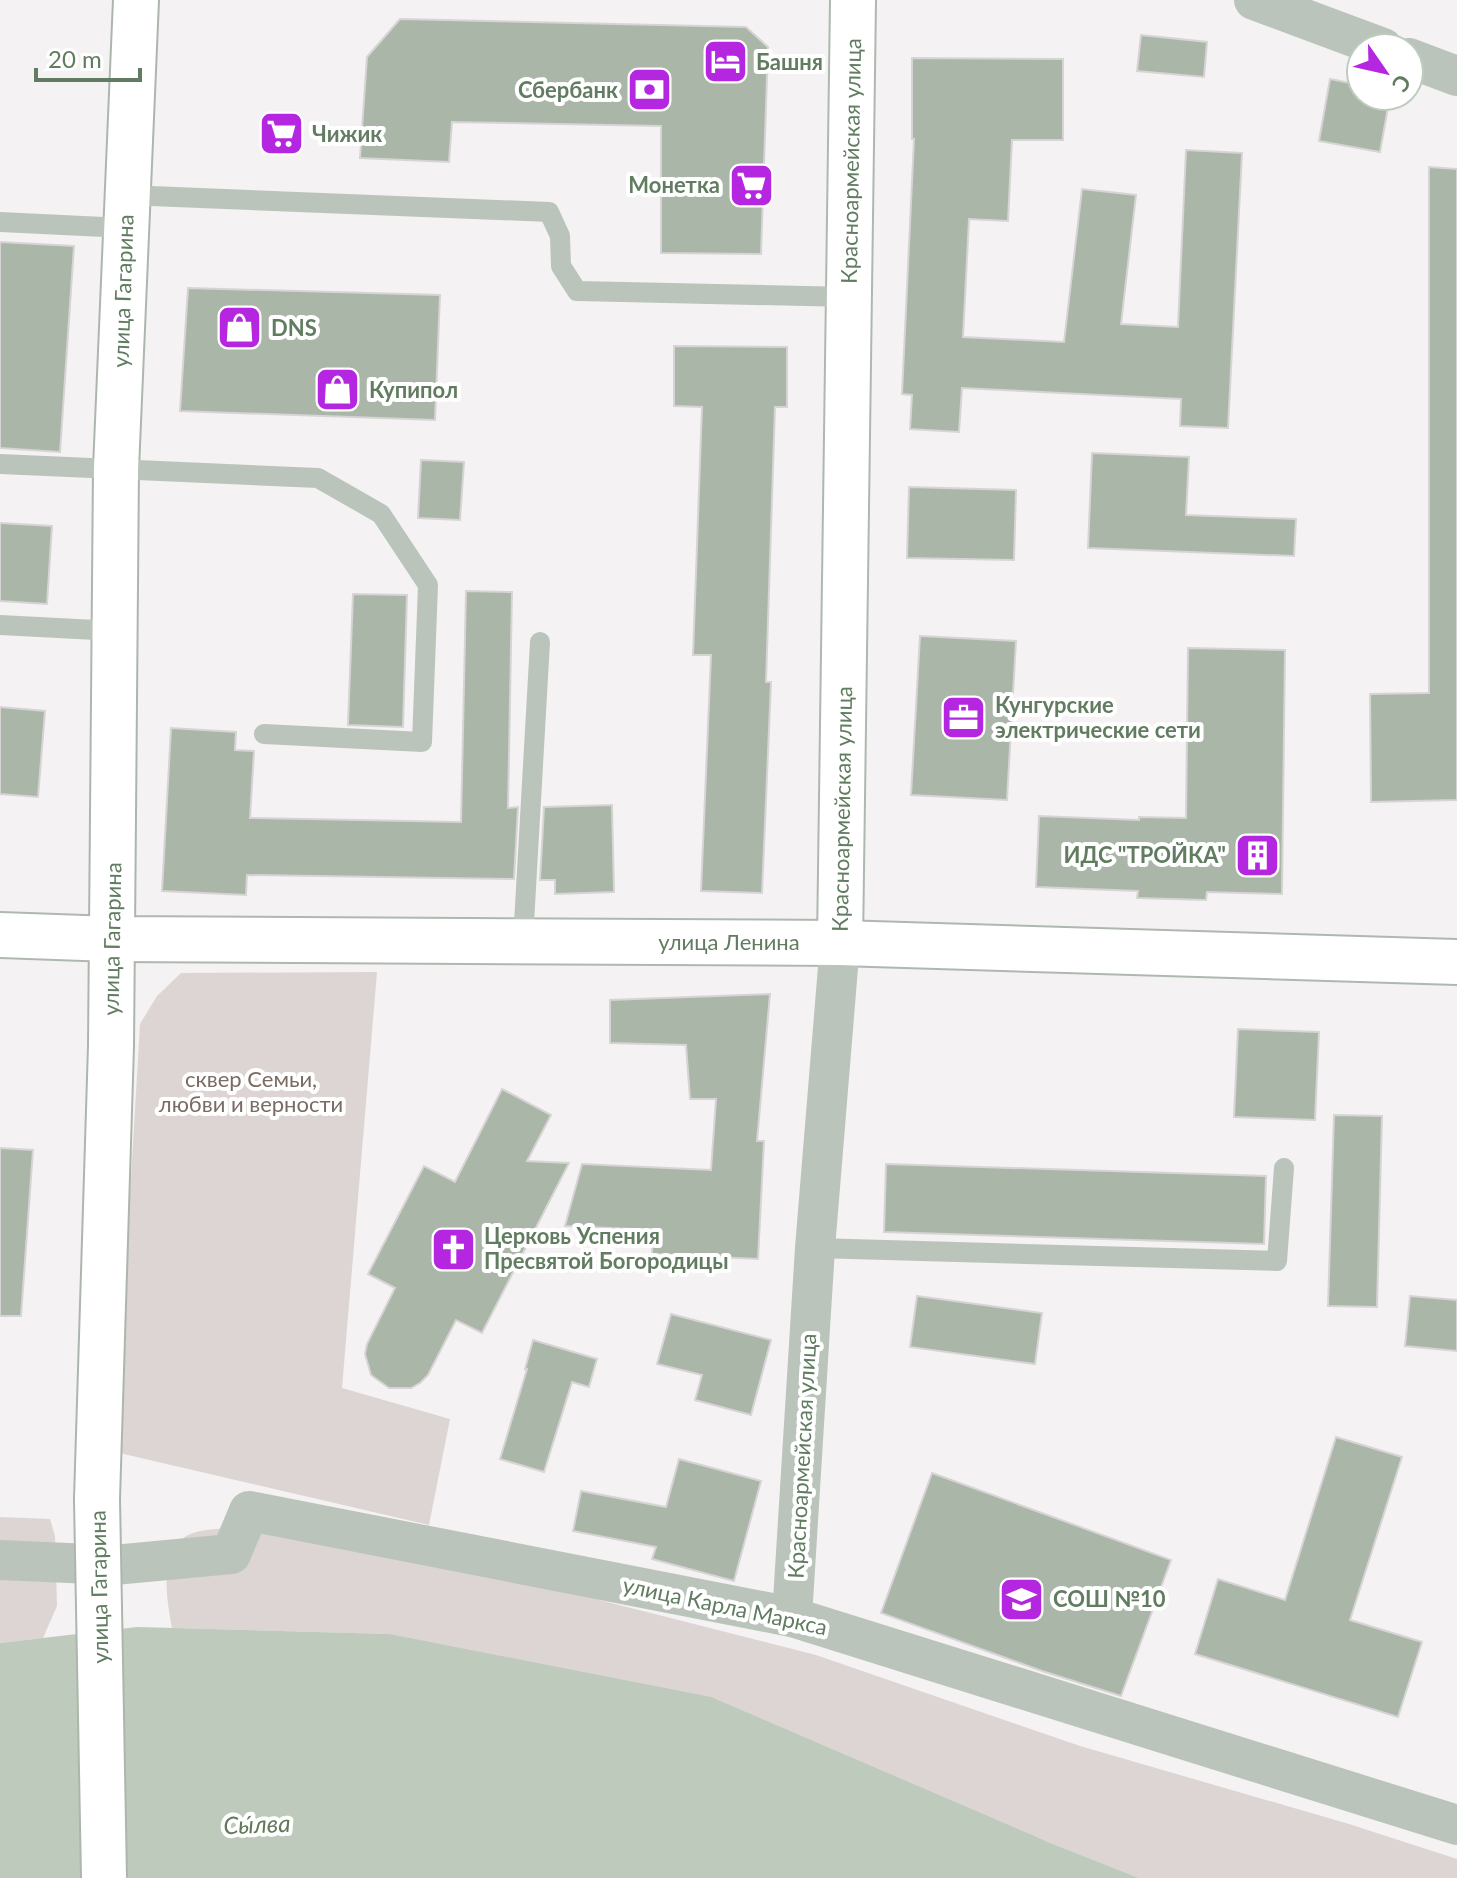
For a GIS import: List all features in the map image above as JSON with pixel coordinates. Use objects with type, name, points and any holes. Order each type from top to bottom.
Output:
[{"type":"street","name":"улица Гагарина","points":[[104,1878],[97,1499],[112,939],[116,469],[136,0]]},
{"type":"street","name":"Красноармейская улица","points":[[792,1617],[815,1248],[840,943],[853,0]]},
{"type":"street","points":[[1254,0],[1345,34]]},
{"type":"street","points":[[1425,64],[1457,76]]},
{"type":"street","name":"улица Ленина","points":[[0,935],[112,939],[840,943],[1457,962]]},
{"type":"street","name":"улица Карла Маркса","points":[[0,1560],[114,1565],[231,1554],[249,1511],[792,1617],[1457,1825]]},
{"type":"lane","points":[[0,222],[126,212],[549,212],[560,236],[561,266],[577,291],[849,297]]},
{"type":"lane","points":[[0,464],[318,478],[381,514],[428,585],[422,742],[264,734]]},
{"type":"lane","points":[[0,625],[115,631]]},
{"type":"lane","points":[[523,941],[540,642]]},
{"type":"lane","points":[[815,1248],[1277,1261],[1284,1168]]},
{"type":"green space","name":"сквер Семьи, любви и верности","points":[[377,972],[342,1388],[450,1419],[429,1525],[115,1452],[140,1024],[157,996],[181,973]]},
{"type":"green space","points":[[0,1517],[50,1519],[55,1536],[57,1606],[43,1638],[0,1643]]},
{"type":"green space","points":[[230,1528],[462,1565],[816,1655],[1080,1746],[1349,1824],[1457,1859],[1457,1878],[1139,1878],[1048,1842],[389,1634],[172,1628],[167,1574],[173,1549],[181,1539],[193,1533]]},
{"type":"water","name":"Сы́лва","points":[[137,1627],[389,1634],[711,1697],[1139,1878],[0,1878],[0,1643]]},
{"type":"building","name":"Башня","points":[[400,19],[746,27],[768,47],[761,254],[661,253],[661,126],[452,122],[449,162],[360,158],[367,57]]},
{"type":"building","points":[[1141,35],[1207,42],[1204,77],[1137,71]]},
{"type":"building","points":[[912,58],[1063,59],[1063,140],[1012,140],[1008,221],[969,219],[963,337],[1064,342],[1082,189],[1136,195],[1121,324],[1178,327],[1186,150],[1242,153],[1228,428],[1180,426],[1181,399],[962,388],[959,432],[910,429],[912,395],[902,394],[914,139]]},
{"type":"building","points":[[1330,79],[1345,82],[1345,112],[1387,112],[1380,152],[1319,141]]},
{"type":"building","points":[[1429,167],[1457,169],[1457,800],[1371,802],[1370,694],[1429,693]]},
{"type":"building","points":[[0,242],[74,246],[60,452],[0,448]]},
{"type":"building","points":[[188,288],[440,295],[435,420],[180,411]]},
{"type":"building","points":[[674,346],[787,347],[787,407],[775,407],[766,682],[771,682],[762,893],[701,891],[711,655],[693,655],[702,407],[674,406]]},
{"type":"building","points":[[1092,453],[1189,457],[1186,515],[1296,519],[1294,556],[1088,548]]},
{"type":"building","points":[[421,460],[464,462],[460,520],[418,518]]},
{"type":"building","points":[[909,487],[1016,490],[1014,560],[907,558]]},
{"type":"building","points":[[0,523],[52,526],[47,604],[0,601]]},
{"type":"building","points":[[466,591],[512,592],[508,808],[518,807],[514,879],[247,875],[246,895],[162,891],[171,728],[236,732],[235,750],[254,751],[250,818],[461,822]]},
{"type":"building","points":[[353,594],[407,595],[403,727],[348,725]]},
{"type":"building","name":"Кунгурские электрические сети","points":[[920,636],[1016,641],[1007,800],[911,795]]},
{"type":"building","points":[[1188,648],[1285,650],[1282,894],[1207,892],[1206,900],[1137,898],[1138,891],[1036,887],[1039,816],[1139,820],[1139,817],[1186,818]]},
{"type":"building","points":[[0,707],[45,711],[38,797],[0,794]]},
{"type":"building","points":[[612,805],[614,892],[555,894],[555,880],[540,880],[544,807]]},
{"type":"building","points":[[770,994],[757,1141],[764,1141],[758,1259],[652,1254],[653,1230],[565,1226],[582,1164],[711,1170],[716,1099],[690,1099],[686,1045],[610,1043],[610,1000]]},
{"type":"building","points":[[1238,1029],[1319,1032],[1315,1120],[1234,1117]]},
{"type":"building","name":"Церковь Успения Пресвятой Богородицы","points":[[502,1089],[551,1115],[527,1161],[569,1163],[482,1333],[456,1320],[428,1375],[411,1388],[389,1388],[371,1375],[365,1354],[395,1288],[368,1274],[424,1166],[455,1182]]},
{"type":"building","points":[[1334,1115],[1382,1116],[1377,1307],[1328,1306]]},
{"type":"building","points":[[0,1148],[33,1150],[21,1316],[0,1316]]},
{"type":"building","points":[[886,1164],[1266,1176],[1264,1244],[884,1232]]},
{"type":"building","points":[[917,1296],[1042,1313],[1035,1364],[910,1347]]},
{"type":"building","points":[[1410,1296],[1457,1300],[1457,1351],[1405,1346]]},
{"type":"building","points":[[671,1314],[771,1340],[751,1415],[695,1400],[702,1375],[657,1364]]},
{"type":"building","points":[[533,1340],[597,1359],[589,1387],[572,1382],[544,1472],[500,1459]]},
{"type":"building","points":[[1336,1437],[1402,1457],[1350,1620],[1422,1642],[1398,1717],[1195,1654],[1218,1579],[1285,1600]]},
{"type":"building","points":[[679,1459],[761,1481],[734,1581],[652,1559],[656,1547],[573,1531],[581,1491],[666,1507]]},
{"type":"building","points":[[932,1473],[1171,1560],[1121,1696],[881,1613]]},
{"type":"place","name":"Башня","points":[[725,62]]},
{"type":"place","name":"Сбербанк","points":[[649,90]]},
{"type":"place","name":"Чижик","points":[[281,134]]},
{"type":"place","name":"Монетка","points":[[751,185]]},
{"type":"place","name":"DNS","points":[[240,328]]},
{"type":"place","name":"Купипол","points":[[338,390]]},
{"type":"place","name":"Кунгурские электрические сети","points":[[964,718]]},
{"type":"place","name":"ИДС \"ТРОЙКА\"","points":[[1257,855]]},
{"type":"place","name":"Церковь Успения Пресвятой Богородицы","points":[[453,1249]]},
{"type":"place","name":"СОШ №10","points":[[1022,1599]]}]
